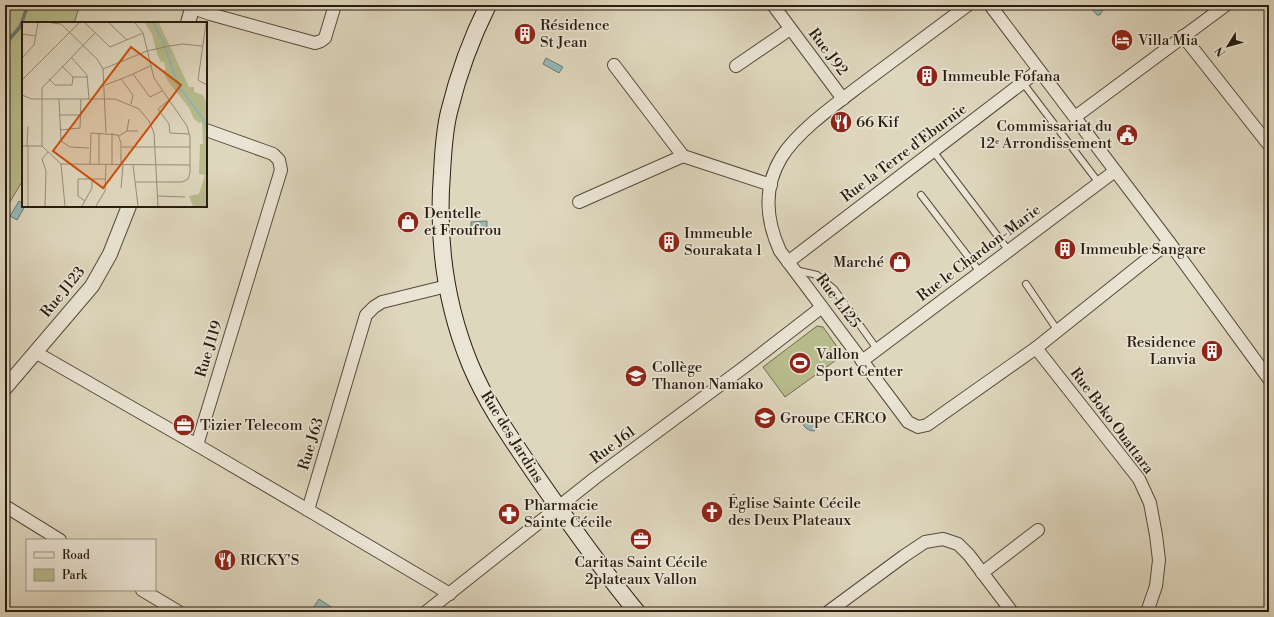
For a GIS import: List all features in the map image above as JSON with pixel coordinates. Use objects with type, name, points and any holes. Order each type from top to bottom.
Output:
[{"type":"main road","name":"Rue des Jardins","points":[[488,5],[475,32],[460,73],[449,114],[443,151],[440,218],[442,251],[447,286],[460,336],[470,364],[485,397],[504,430],[558,508],[607,575],[637,612]]},
{"type":"street","points":[[188,22],[193,6],[210,14],[315,43],[325,38],[335,5]]},
{"type":"street","name":"Rue J92","points":[[772,5],[843,99]]},
{"type":"street","name":"Rue L125","points":[[968,5],[843,99],[794,141],[781,158],[772,178],[768,196],[769,218],[773,236],[780,251],[908,422],[918,427],[927,425],[1036,348],[1169,242]]},
{"type":"street","points":[[990,5],[1169,242],[1269,379]]},
{"type":"street","points":[[1075,117],[1226,5]]},
{"type":"street","points":[[736,66],[790,29]]},
{"type":"street","points":[[1184,36],[1269,144]]},
{"type":"street","points":[[614,65],[683,156],[771,185]]},
{"type":"street","name":"Rue la Terre d'Eburnie","points":[[791,266],[933,151],[1039,70]]},
{"type":"street","name":"Rue J119","points":[[197,445],[281,170],[279,160],[273,154],[207,130]]},
{"type":"street","points":[[579,202],[683,156]]},
{"type":"street","name":"Rue le Chardon-Marie","points":[[862,361],[1115,171]]},
{"type":"street","name":"Rue J123","points":[[5,388],[92,286],[110,254],[129,207]]},
{"type":"street","name":"Rue J63","points":[[308,510],[366,315],[382,302],[447,286]]},
{"type":"street","name":"Rue J61","points":[[426,612],[558,508],[822,307]]},
{"type":"street","name":"Rue Boko Ouattara","points":[[1036,348],[1139,480],[1150,503],[1159,560],[1156,586],[1147,612]]},
{"type":"street","points":[[35,352],[197,445],[450,594]]},
{"type":"street","points":[[5,506],[58,539]]},
{"type":"street","points":[[982,573],[1038,530]]},
{"type":"street","points":[[829,612],[925,542],[943,539],[958,544],[969,555],[1012,612]]},
{"type":"street","points":[[144,591],[179,612]]},
{"type":"lane","points":[[1023,83],[1099,183]]},
{"type":"lane","points":[[933,151],[1009,251]]},
{"type":"lane","points":[[921,195],[980,272]]},
{"type":"lane","points":[[791,266],[817,275],[834,289],[877,349]]},
{"type":"lane","points":[[1026,284],[1058,331]]},
{"type":"green space","points":[[5,5],[80,5],[74,22],[22,22],[22,182],[5,210]]},
{"type":"green space","name":"Vallon Sport Center","points":[[817,326],[823,327],[843,355],[785,397],[763,367]]},
{"type":"water","points":[[1095,5],[1109,6],[1102,11],[1100,15],[1097,15],[1091,8]]},
{"type":"water","points":[[546,58],[563,67],[559,73],[543,64]]},
{"type":"water","points":[[19,201],[22,203],[22,207],[24,207],[17,220],[10,216]]},
{"type":"water","points":[[487,221],[487,228],[471,229],[471,222]]},
{"type":"water","points":[[807,415],[810,416],[812,422],[817,425],[817,428],[814,431],[807,429],[802,423],[802,418]]},
{"type":"water","points":[[319,599],[334,609],[332,612],[319,612],[313,608]]},
{"type":"waterway","points":[[5,44],[20,27],[28,5]]},
{"type":"place","name":"Résidence St Jean","points":[[525,34]]},
{"type":"place","name":"Villa Mia","points":[[1122,40]]},
{"type":"place","name":"Immeuble Fofana","points":[[927,76]]},
{"type":"place","name":"66 Kif","points":[[841,122]]},
{"type":"place","name":"Commissariat du 12ᵉ Arrondissement","points":[[1127,135]]},
{"type":"place","name":"Dentelle et Froufrou","points":[[408,222]]},
{"type":"place","name":"Immeuble Sourakata 1","points":[[669,242]]},
{"type":"place","name":"Immeuble Sangare","points":[[1065,249]]},
{"type":"place","name":"Marché","points":[[900,262]]},
{"type":"place","name":"Residence Lanvia","points":[[1212,351]]},
{"type":"place","name":"Vallon Sport Center","points":[[800,363]]},
{"type":"place","name":"Collège Thanon Namako","points":[[636,376]]},
{"type":"place","name":"Groupe CERCO","points":[[765,418]]},
{"type":"place","name":"Tizier Telecom","points":[[184,425]]},
{"type":"place","name":"Église Sainte Cécile des Deux Plateaux","points":[[712,512]]},
{"type":"place","name":"Pharmacie Sainte Cécile","points":[[509,514]]},
{"type":"place","name":"Caritas Saint Cécile 2plateaux Vallon","points":[[641,539]]},
{"type":"place","name":"RICKY'S","points":[[225,560]]}]
